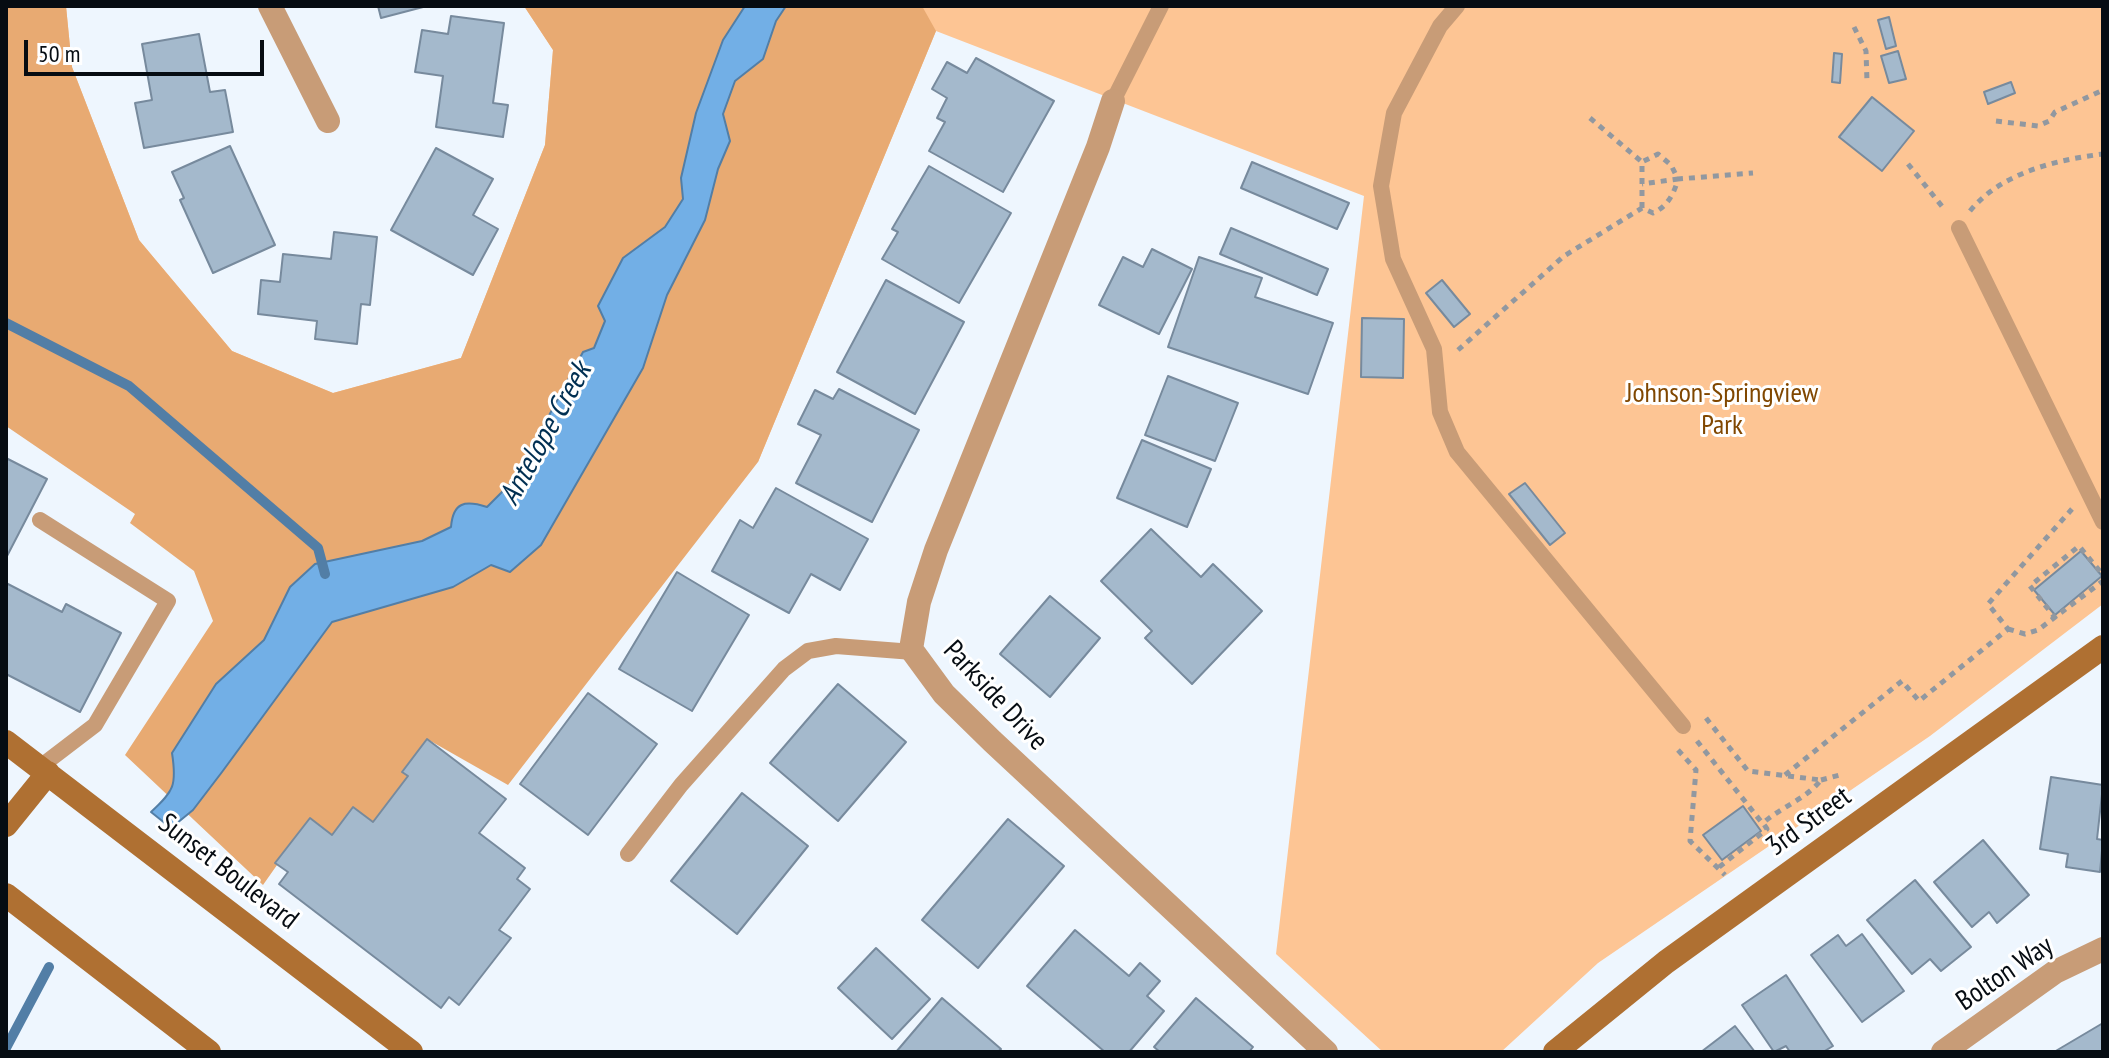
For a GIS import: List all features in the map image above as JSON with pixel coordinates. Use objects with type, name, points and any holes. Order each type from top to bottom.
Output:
[{"type":"main road","name":"3rd Street","points":[[1555,1052],[1666,962],[2103,647]]},
{"type":"main road","name":"Sunset Boulevard","points":[[6,742],[411,1052]]},
{"type":"main road","points":[[6,825],[44,770]]},
{"type":"main road","points":[[6,895],[209,1052]]},
{"type":"street","points":[[270,6],[328,121]]},
{"type":"street","name":"Parkside Drive","points":[[1113,101],[1098,147],[936,550],[919,602],[911,649],[944,694],[992,741],[1326,1052]]},
{"type":"street","name":"Bolton Way","points":[[1943,1052],[2055,972],[2103,949]]},
{"type":"lane","points":[[1113,101],[1161,6]]},
{"type":"lane","points":[[1457,6],[1440,26],[1394,113],[1381,186],[1393,259],[1434,349],[1440,412],[1457,452],[1684,725]]},
{"type":"lane","points":[[1959,228],[2103,522]]},
{"type":"lane","points":[[40,520],[168,601],[95,725],[44,770]]},
{"type":"lane","points":[[628,854],[681,785],[784,669],[808,651],[836,646],[913,652]]},
{"type":"path","points":[[1854,27],[1866,51],[1867,82]]},
{"type":"path","points":[[1996,121],[2038,126],[2049,121],[2055,112],[2103,90]]},
{"type":"path","points":[[1590,118],[1642,162],[1642,208]]},
{"type":"path","points":[[1642,162],[1658,154],[1671,165],[1678,179],[1675,190],[1661,209],[1653,213],[1642,208]]},
{"type":"path","points":[[1908,164],[1959,228],[1981,197],[2002,182],[2055,164],[2103,154]]},
{"type":"path","points":[[1642,184],[1753,173]]},
{"type":"path","points":[[1436,369],[1564,256],[1642,208]]},
{"type":"path","points":[[2056,619],[2030,586],[2079,546],[2103,578],[2056,619],[2025,634],[2008,629],[1988,604],[2088,491]]},
{"type":"path","points":[[1784,775],[1902,681],[1919,701],[2008,629]]},
{"type":"path","points":[[1725,875],[1690,841],[1696,770],[1668,737],[1700,711],[1748,771],[1821,780],[1840,775]]},
{"type":"path","points":[[1684,725],[1765,826]]},
{"type":"path","points":[[1718,868],[1767,829],[1763,823],[1806,795],[1821,780]]},
{"type":"green space","name":"Johnson-Springview Park","points":[[6,6],[66,6],[72,67],[139,240],[232,351],[333,393],[461,358],[545,145],[553,50],[524,6],[2103,6],[2103,604],[1930,736],[1598,963],[1501,1052],[1383,1052],[1276,954],[1364,196],[936,31],[758,462],[13,399]]},
{"type":"shaded area","points":[[6,6],[66,6],[72,67],[139,240],[232,351],[333,393],[461,358],[545,145],[553,50],[524,6],[922,6],[936,31],[758,462],[508,785],[427,739],[402,772],[408,776],[373,822],[353,807],[332,835],[310,818],[263,885],[125,755],[213,621],[194,571],[130,523],[135,514],[6,426]]},
{"type":"water","points":[[745,6],[786,6],[776,21],[763,59],[735,81],[723,114],[730,141],[718,169],[705,220],[667,295],[643,368],[541,545],[510,572],[491,565],[453,587],[332,622],[193,810],[171,828],[151,812],[172,787],[172,753],[216,684],[264,640],[290,587],[315,564],[422,541],[451,527],[457,508],[466,504],[487,507],[515,479],[583,352],[594,348],[605,321],[598,306],[623,258],[665,227],[683,199],[681,178],[696,113],[723,40]]},
{"type":"building","points":[[378,6],[427,6],[381,18]]},
{"type":"building","points":[[451,16],[504,23],[493,103],[508,105],[503,137],[436,127],[443,76],[415,72],[422,30],[448,34]]},
{"type":"building","points":[[1889,17],[1896,46],[1886,49],[1878,20]]},
{"type":"building","points":[[199,34],[210,92],[225,90],[233,132],[144,148],[135,103],[152,100],[142,44]]},
{"type":"building","points":[[1898,51],[1906,79],[1889,83],[1881,56]]},
{"type":"building","points":[[1834,53],[1842,54],[1840,83],[1832,82]]},
{"type":"building","points":[[976,58],[1054,101],[1003,192],[929,151],[945,122],[937,118],[947,98],[932,89],[947,62],[967,73]]},
{"type":"building","points":[[2011,82],[2015,93],[1988,104],[1984,92]]},
{"type":"building","points":[[1872,97],[1914,131],[1882,171],[1839,137]]},
{"type":"building","points":[[230,146],[275,245],[213,273],[180,200],[184,198],[172,172]]},
{"type":"building","points":[[436,148],[493,179],[473,215],[498,229],[473,275],[391,230]]},
{"type":"building","points":[[1252,162],[1349,203],[1337,229],[1241,188]]},
{"type":"building","points":[[929,166],[1011,213],[959,303],[882,259],[898,232],[892,229]]},
{"type":"building","points":[[1231,228],[1328,269],[1317,295],[1220,254]]},
{"type":"building","points":[[334,232],[377,237],[370,305],[361,304],[357,344],[315,339],[317,321],[258,314],[261,280],[280,282],[283,254],[331,259]]},
{"type":"building","points":[[1152,249],[1192,269],[1159,334],[1099,305],[1123,257],[1143,267]]},
{"type":"building","points":[[1199,257],[1262,278],[1255,297],[1333,323],[1308,394],[1168,347]]},
{"type":"building","points":[[886,280],[964,322],[915,414],[837,372]]},
{"type":"building","points":[[1442,280],[1470,314],[1454,327],[1426,293]]},
{"type":"building","points":[[1362,318],[1404,319],[1403,378],[1361,377]]},
{"type":"building","points":[[1168,376],[1238,403],[1215,461],[1145,435]]},
{"type":"building","points":[[839,389],[919,430],[872,522],[796,483],[821,435],[798,424],[815,390],[833,399]]},
{"type":"building","points":[[1142,440],[1211,469],[1187,527],[1117,498]]},
{"type":"building","points":[[6,458],[47,479],[6,558]]},
{"type":"building","points":[[1525,483],[1565,533],[1550,545],[1509,494]]},
{"type":"building","points":[[776,488],[868,539],[840,590],[811,574],[789,613],[712,571],[740,520],[753,528]]},
{"type":"building","points":[[1151,529],[1201,577],[1213,564],[1262,611],[1192,684],[1145,638],[1152,631],[1101,581]]},
{"type":"building","points":[[2081,551],[2102,576],[2055,615],[2034,590]]},
{"type":"building","points":[[677,572],[749,615],[692,711],[619,669]]},
{"type":"building","points":[[6,583],[62,612],[66,604],[121,633],[80,712],[6,674]]},
{"type":"building","points":[[1050,596],[1100,638],[1050,697],[1000,654]]},
{"type":"building","points":[[838,684],[906,742],[838,821],[770,763]]},
{"type":"building","points":[[588,693],[657,744],[588,835],[520,784]]},
{"type":"building","points":[[427,739],[506,799],[479,833],[525,868],[517,879],[530,889],[499,930],[511,938],[459,1005],[449,997],[441,1008],[279,884],[288,872],[275,863],[310,818],[332,835],[353,807],[373,822],[408,776],[402,772]]},
{"type":"building","points":[[2051,777],[2103,785],[2097,839],[2103,840],[2100,872],[2066,867],[2068,854],[2040,849]]},
{"type":"building","points":[[742,793],[808,846],[737,934],[671,881]]},
{"type":"building","points":[[1743,806],[1761,831],[1722,860],[1703,835]]},
{"type":"building","points":[[1008,819],[1064,866],[978,968],[922,920]]},
{"type":"building","points":[[1983,840],[2029,895],[1997,923],[1989,912],[1972,927],[1934,882]]},
{"type":"building","points":[[1915,880],[1971,947],[1941,971],[1930,959],[1912,974],[1867,920]]},
{"type":"building","points":[[1075,930],[1129,976],[1140,963],[1160,981],[1147,996],[1164,1011],[1129,1052],[1105,1052],[1027,986]]},
{"type":"building","points":[[1862,934],[1904,991],[1862,1022],[1811,955],[1838,935],[1846,946]]},
{"type":"building","points":[[876,948],[930,999],[892,1039],[838,988]]},
{"type":"building","points":[[1786,975],[1833,1046],[1823,1052],[1790,1052],[1786,1046],[1774,1052],[1742,1005]]},
{"type":"building","points":[[942,998],[1001,1049],[998,1052],[896,1052]]},
{"type":"building","points":[[1196,998],[1253,1047],[1249,1052],[1160,1052],[1154,1047]]},
{"type":"building","points":[[2103,1023],[2103,1052],[2054,1052]]},
{"type":"building","points":[[1735,1026],[1755,1052],[1701,1052]]},
{"type":"waterway","points":[[6,323],[129,386],[318,548],[325,574]]},
{"type":"waterway","name":"Antelope Creek","points":[[6,1048],[49,967]]}]
